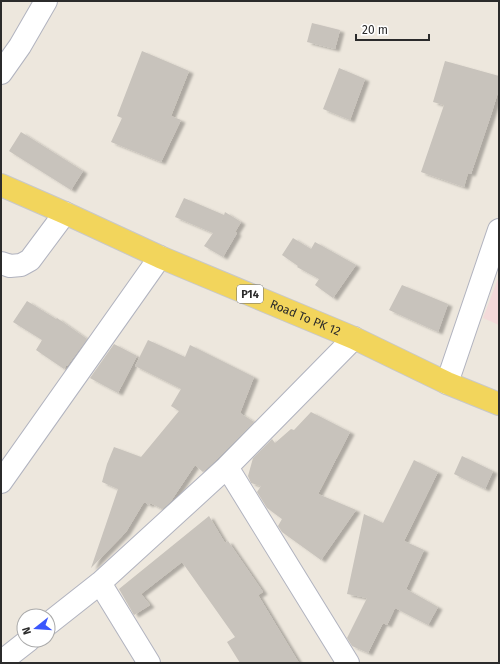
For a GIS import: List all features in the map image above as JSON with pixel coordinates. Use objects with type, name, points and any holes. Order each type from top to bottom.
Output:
[{"type":"main road","name":"Road To PK 12","points":[[1,185],[160,257],[354,338],[447,383],[499,404]]},
{"type":"street","points":[[1,73],[20,46],[46,1]]},
{"type":"street","points":[[1,263],[10,266],[21,265],[30,260],[65,213]]},
{"type":"street","points":[[447,383],[499,230]]},
{"type":"street","points":[[1,482],[160,257]]},
{"type":"street","points":[[56,618],[100,583],[227,467],[354,338]]},
{"type":"street","points":[[227,467],[348,663]]},
{"type":"street","points":[[100,583],[149,663]]},
{"type":"street","points":[[1,662],[19,648]]},
{"type":"shaded area","points":[[499,276],[499,325],[483,318]]},
{"type":"building","points":[[312,23],[340,30],[335,49],[307,42]]},
{"type":"building","points":[[142,51],[189,71],[171,116],[181,120],[161,162],[111,142],[122,118],[117,116]]},
{"type":"building","points":[[445,61],[499,76],[499,89],[491,115],[471,174],[468,173],[464,187],[421,172],[444,105],[433,102]]},
{"type":"building","points":[[339,68],[365,79],[350,120],[323,109]]},
{"type":"building","points":[[21,132],[83,171],[71,190],[9,151]]},
{"type":"building","points":[[184,198],[224,215],[225,212],[241,222],[235,232],[237,233],[223,257],[204,246],[213,233],[175,217]]},
{"type":"building","points":[[293,238],[311,249],[315,242],[356,265],[333,298],[315,285],[319,279],[297,267],[298,266],[282,255]]},
{"type":"building","points":[[402,285],[448,304],[438,332],[389,310]]},
{"type":"building","points":[[27,301],[56,319],[57,318],[87,339],[64,369],[36,350],[42,340],[13,322]]},
{"type":"building","points":[[148,340],[185,357],[190,345],[254,377],[240,413],[254,422],[203,472],[195,465],[171,501],[162,509],[150,503],[149,505],[144,502],[126,532],[91,568],[118,489],[102,482],[114,447],[141,457],[179,411],[171,406],[181,389],[135,366]]},
{"type":"building","points":[[114,344],[137,356],[118,393],[90,378]]},
{"type":"building","points":[[311,412],[350,432],[318,494],[356,510],[321,560],[282,532],[278,526],[282,519],[267,508],[257,492],[261,486],[251,483],[248,476],[253,458],[272,439],[275,443],[291,429],[294,430]]},
{"type":"building","points":[[462,456],[493,471],[485,489],[454,474]]},
{"type":"building","points":[[414,460],[438,472],[404,541],[424,550],[406,589],[438,607],[428,625],[395,608],[387,625],[383,623],[368,653],[352,646],[347,638],[367,598],[347,594],[364,514],[383,523]]},
{"type":"building","points":[[209,516],[225,543],[228,541],[263,592],[258,595],[299,663],[240,663],[227,642],[235,637],[182,562],[141,594],[150,605],[134,615],[119,589]]}]
